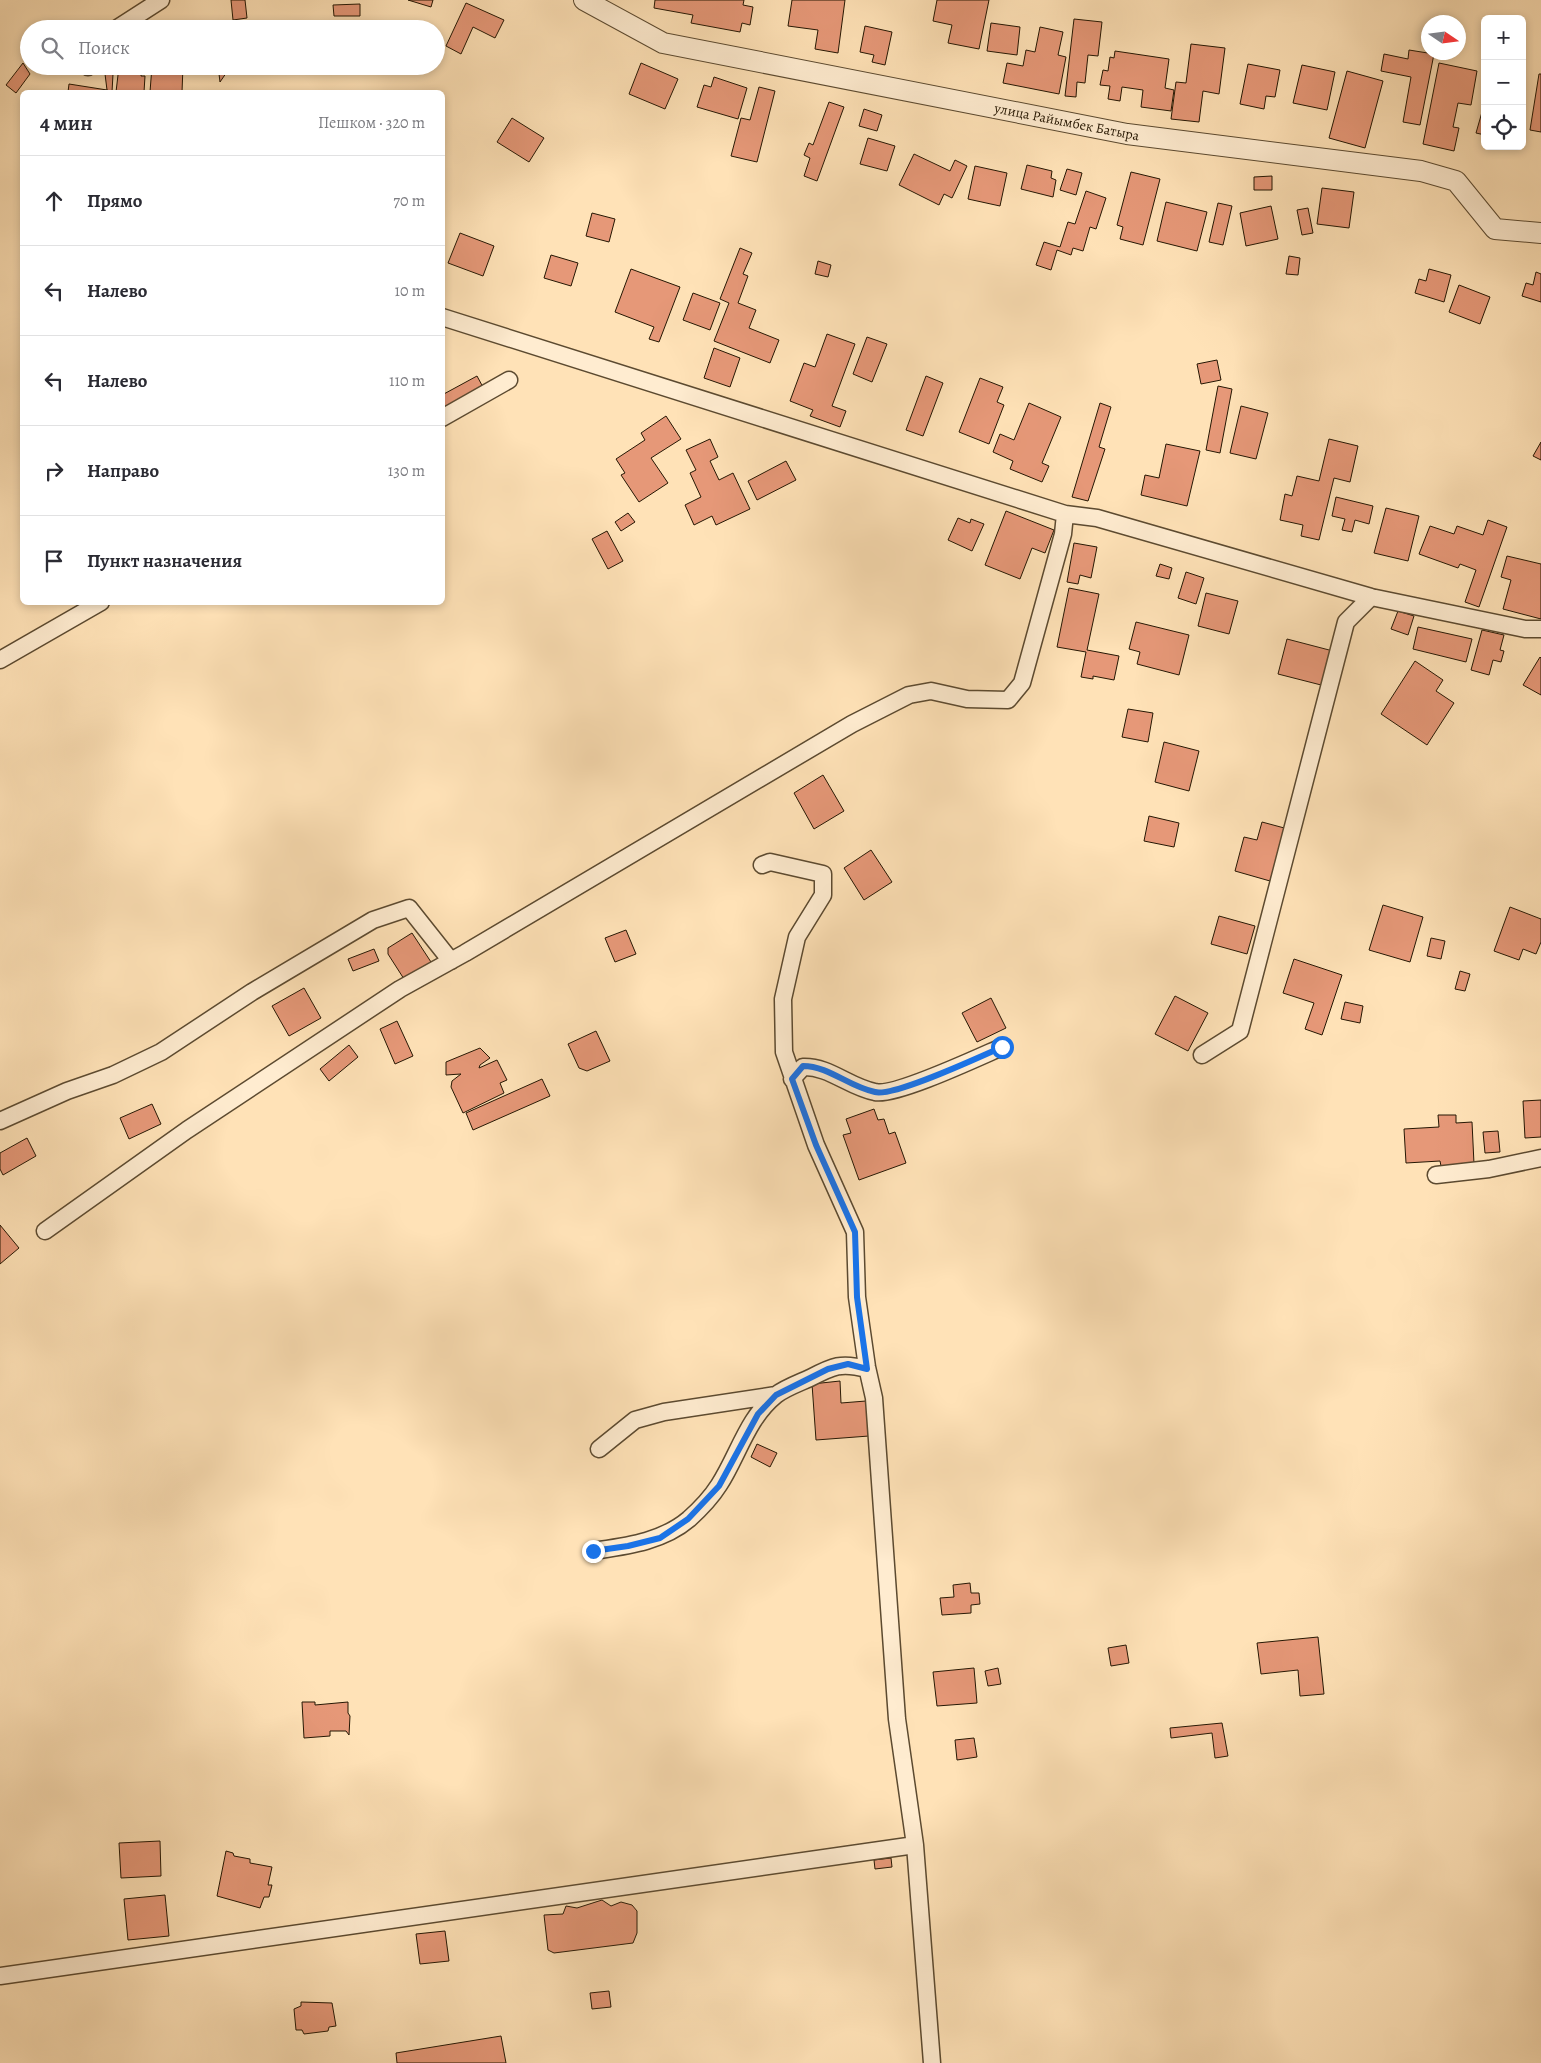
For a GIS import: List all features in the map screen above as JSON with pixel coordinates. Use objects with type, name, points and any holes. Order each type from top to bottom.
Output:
[{"type":"street","points":[[130,20],[161,0]]},
{"type":"street","name":"улица Райымбек Батыра","points":[[584,0],[663,42],[682,46],[1127,134],[1421,171],[1456,181],[1494,229],[1541,233]]},
{"type":"street","points":[[445,318],[1065,514],[1097,518],[1370,597],[1525,629],[1541,629]]},
{"type":"street","points":[[445,416],[509,380]]},
{"type":"street","points":[[45,1231],[187,1130],[400,989],[451,961],[852,724],[909,695],[931,691],[967,698],[1008,700],[1022,683],[1063,534],[1065,514]]},
{"type":"street","points":[[1202,1055],[1240,1031],[1346,622],[1370,597]]},
{"type":"street","points":[[0,660],[96,605]]},
{"type":"street","points":[[762,865],[770,862],[823,874],[823,895],[797,937],[783,1000],[784,1052],[816,1145],[855,1232],[857,1297],[867,1369],[874,1398],[897,1719],[915,1845],[932,2063]]},
{"type":"street","points":[[0,1121],[67,1090],[113,1075],[161,1052],[252,992],[372,920],[409,908],[451,961]]},
{"type":"street","points":[[792,1079],[803,1066],[816,1066],[876,1093],[916,1084],[1002,1047]]},
{"type":"street","points":[[1436,1174],[1489,1169],[1541,1158]]},
{"type":"street","points":[[599,1449],[635,1420],[664,1412],[776,1395],[828,1369],[848,1364],[867,1369]]},
{"type":"street","points":[[593,1551],[628,1546],[660,1538],[688,1519],[719,1486],[758,1414],[776,1395]]},
{"type":"street","points":[[0,1976],[915,1845]]},
{"type":"building","points":[[231,0],[245,0],[247,18],[233,20]]},
{"type":"building","points":[[408,0],[433,0],[431,7]]},
{"type":"building","points":[[655,0],[744,0],[743,5],[753,7],[750,25],[742,23],[740,32],[691,23],[693,15],[654,8]]},
{"type":"building","points":[[792,0],[845,0],[838,53],[815,49],[818,30],[788,26]]},
{"type":"building","points":[[937,0],[989,0],[979,49],[948,43],[952,25],[933,21]]},
{"type":"building","points":[[466,3],[504,20],[495,38],[473,27],[461,54],[446,46]]},
{"type":"building","points":[[360,4],[360,16],[334,16],[333,5]]},
{"type":"building","points":[[1074,19],[1102,22],[1098,56],[1088,55],[1085,83],[1077,82],[1076,97],[1065,96]]},
{"type":"building","points":[[991,23],[1020,27],[1017,55],[987,51]]},
{"type":"building","points":[[865,26],[892,32],[885,65],[872,62],[874,55],[860,52]]},
{"type":"building","points":[[1040,27],[1063,32],[1058,55],[1066,57],[1059,94],[1003,83],[1007,63],[1023,66],[1026,50],[1035,52]]},
{"type":"building","points":[[1191,44],[1225,48],[1219,94],[1203,91],[1199,122],[1171,119],[1176,82],[1186,83]]},
{"type":"building","points":[[1409,50],[1421,52],[1421,60],[1433,60],[1420,125],[1403,122],[1411,77],[1381,71],[1384,54],[1408,59]]},
{"type":"building","points":[[1115,51],[1169,59],[1165,88],[1174,90],[1171,111],[1141,107],[1143,90],[1122,87],[1120,101],[1108,99],[1110,86],[1100,85],[1103,70],[1108,71],[1110,57],[1114,58]]},
{"type":"building","points":[[641,63],[678,79],[665,109],[629,94]]},
{"type":"building","points":[[1439,63],[1477,71],[1471,105],[1458,103],[1453,127],[1459,128],[1454,151],[1423,144]]},
{"type":"building","points":[[1248,64],[1280,70],[1275,97],[1266,96],[1264,109],[1240,104]]},
{"type":"building","points":[[1302,65],[1335,72],[1327,110],[1293,103]]},
{"type":"building","points":[[20,67],[20,75],[29,75],[16,93],[6,85]]},
{"type":"building","points":[[1347,71],[1383,81],[1365,148],[1329,138]]},
{"type":"building","points":[[1539,74],[1541,74],[1541,132],[1530,130]]},
{"type":"building","points":[[105,75],[113,75],[112,90],[107,90]]},
{"type":"building","points":[[118,75],[145,76],[144,90],[116,90]]},
{"type":"building","points":[[151,75],[183,75],[182,90],[150,90]]},
{"type":"building","points":[[219,75],[225,75],[220,82]]},
{"type":"building","points":[[714,77],[747,88],[738,119],[697,107],[704,85],[711,87]]},
{"type":"building","points":[[69,84],[107,90],[68,90]]},
{"type":"building","points":[[759,87],[775,91],[757,162],[731,156],[741,118],[750,120]]},
{"type":"building","points":[[829,102],[844,107],[817,181],[804,176],[810,158],[804,155],[809,143],[813,145]]},
{"type":"building","points":[[864,109],[882,115],[877,131],[859,126]]},
{"type":"building","points":[[1481,116],[1481,134],[1476,133]]},
{"type":"building","points":[[512,118],[544,138],[529,162],[497,142]]},
{"type":"building","points":[[868,138],[895,146],[887,171],[860,164]]},
{"type":"building","points":[[914,154],[950,171],[955,160],[967,166],[952,198],[944,194],[939,205],[899,185]]},
{"type":"building","points":[[1027,165],[1052,171],[1051,178],[1056,180],[1053,197],[1021,189]]},
{"type":"building","points":[[975,166],[1007,173],[1000,206],[968,199]]},
{"type":"building","points":[[1067,169],[1082,173],[1076,195],[1060,190]]},
{"type":"building","points":[[1131,172],[1160,179],[1143,245],[1120,239],[1123,227],[1117,225]]},
{"type":"building","points":[[1272,176],[1272,190],[1254,190],[1254,177]]},
{"type":"building","points":[[1322,188],[1354,192],[1349,228],[1317,224]]},
{"type":"building","points":[[1086,191],[1106,198],[1096,229],[1090,227],[1083,251],[1073,248],[1071,255],[1057,250],[1051,270],[1036,265],[1044,242],[1060,247],[1068,222],[1075,224]]},
{"type":"building","points":[[1166,202],[1207,212],[1197,251],[1157,241]]},
{"type":"building","points":[[1218,203],[1232,206],[1223,245],[1209,242]]},
{"type":"building","points":[[1271,206],[1278,239],[1246,246],[1240,213]]},
{"type":"building","points":[[1308,208],[1313,233],[1302,235],[1297,210]]},
{"type":"building","points":[[592,213],[615,219],[609,242],[586,236]]},
{"type":"building","points":[[460,233],[494,246],[483,276],[448,263]]},
{"type":"building","points":[[740,248],[752,253],[743,274],[748,276],[738,303],[756,310],[749,328],[779,340],[770,363],[714,341],[729,303],[720,299]]},
{"type":"building","points":[[551,255],[578,263],[571,286],[544,278]]},
{"type":"building","points":[[1289,256],[1300,258],[1298,275],[1286,274]]},
{"type":"building","points":[[818,261],[831,265],[828,277],[815,274]]},
{"type":"building","points":[[631,269],[680,287],[659,342],[649,339],[654,327],[615,312]]},
{"type":"building","points":[[1429,269],[1451,275],[1444,302],[1415,293],[1419,279],[1426,281]]},
{"type":"building","points":[[1536,272],[1541,274],[1541,302],[1522,296],[1526,283],[1533,285]]},
{"type":"building","points":[[1459,285],[1490,297],[1480,324],[1449,312]]},
{"type":"building","points":[[693,293],[720,303],[710,330],[683,320]]},
{"type":"building","points":[[827,334],[855,344],[832,406],[846,411],[840,427],[810,416],[813,410],[790,401],[804,363],[815,367]]},
{"type":"building","points":[[867,337],[887,344],[872,382],[853,374]]},
{"type":"building","points":[[714,348],[740,358],[730,387],[704,378]]},
{"type":"building","points":[[1217,360],[1221,380],[1201,384],[1197,364]]},
{"type":"building","points":[[477,376],[484,389],[445,410],[445,393]]},
{"type":"building","points":[[926,376],[943,383],[923,436],[906,430]]},
{"type":"building","points":[[980,378],[1003,387],[997,402],[1004,405],[989,444],[959,432]]},
{"type":"building","points":[[1218,386],[1232,389],[1220,453],[1206,450]]},
{"type":"building","points":[[1029,403],[1061,417],[1042,463],[1049,466],[1042,482],[1010,469],[1013,461],[993,452],[1000,434],[1014,440]]},
{"type":"building","points":[[1100,403],[1111,407],[1099,447],[1105,449],[1088,501],[1072,497]]},
{"type":"building","points":[[1241,406],[1268,413],[1256,459],[1230,453]]},
{"type":"building","points":[[666,416],[681,439],[651,458],[668,483],[639,502],[621,475],[625,473],[616,459],[645,440],[641,433]]},
{"type":"building","points":[[710,439],[718,457],[710,461],[719,480],[733,473],[750,509],[716,525],[712,516],[694,525],[685,505],[701,497],[690,473],[696,470],[686,450]]},
{"type":"building","points":[[1329,439],[1358,446],[1350,482],[1334,478],[1319,540],[1301,536],[1303,525],[1280,520],[1285,494],[1292,496],[1297,476],[1319,481]]},
{"type":"building","points":[[1541,442],[1541,460],[1533,456]]},
{"type":"building","points":[[1166,444],[1200,451],[1187,506],[1141,495],[1145,475],[1159,478]]},
{"type":"building","points":[[786,461],[796,480],[757,500],[748,481]]},
{"type":"building","points":[[1336,497],[1373,506],[1369,524],[1355,520],[1352,532],[1342,530],[1345,519],[1332,516]]},
{"type":"building","points":[[1386,508],[1419,516],[1408,561],[1374,553]]},
{"type":"building","points":[[1006,511],[1054,530],[1045,553],[1032,548],[1020,579],[985,565]]},
{"type":"building","points":[[628,513],[635,522],[621,531],[615,522]]},
{"type":"building","points":[[958,518],[970,523],[971,519],[984,524],[972,551],[948,540]]},
{"type":"building","points":[[1488,520],[1507,527],[1479,607],[1465,602],[1476,570],[1460,564],[1458,568],[1419,554],[1430,526],[1454,534],[1457,526],[1483,535]]},
{"type":"building","points":[[607,531],[623,561],[608,569],[592,539]]},
{"type":"building","points":[[1074,543],[1097,547],[1091,578],[1080,575],[1078,584],[1067,582]]},
{"type":"building","points":[[1507,556],[1541,564],[1541,619],[1503,609],[1511,580],[1501,577]]},
{"type":"building","points":[[1160,564],[1172,568],[1169,579],[1156,576]]},
{"type":"building","points":[[1186,572],[1204,578],[1196,604],[1178,598]]},
{"type":"building","points":[[1069,588],[1099,594],[1087,650],[1119,656],[1114,680],[1093,676],[1093,679],[1081,677],[1086,652],[1057,647]]},
{"type":"building","points":[[1206,593],[1238,601],[1229,634],[1198,626]]},
{"type":"building","points":[[1398,611],[1414,616],[1408,635],[1391,629]]},
{"type":"building","points":[[1136,622],[1189,635],[1179,675],[1137,664],[1140,652],[1129,649]]},
{"type":"building","points":[[1418,627],[1472,639],[1466,662],[1413,649]]},
{"type":"building","points":[[1482,630],[1504,635],[1500,650],[1504,651],[1501,662],[1493,660],[1489,675],[1471,670]]},
{"type":"building","points":[[1287,639],[1333,651],[1325,686],[1278,674]]},
{"type":"building","points":[[1541,658],[1541,695],[1523,685]]},
{"type":"building","points":[[1415,661],[1443,680],[1436,691],[1454,703],[1427,745],[1381,714]]},
{"type":"building","points":[[1128,709],[1153,713],[1148,742],[1122,737]]},
{"type":"building","points":[[1164,742],[1199,751],[1189,791],[1155,782]]},
{"type":"building","points":[[823,775],[844,811],[814,829],[794,793]]},
{"type":"building","points":[[1149,816],[1179,823],[1174,847],[1144,841]]},
{"type":"building","points":[[1262,822],[1288,829],[1280,861],[1276,860],[1270,881],[1235,871],[1244,837],[1257,840]]},
{"type":"building","points":[[871,850],[892,882],[864,900],[844,868]]},
{"type":"building","points":[[1383,905],[1423,917],[1410,962],[1369,950]]},
{"type":"building","points":[[1510,907],[1541,919],[1541,942],[1536,954],[1523,949],[1519,960],[1494,951]]},
{"type":"building","points":[[1219,916],[1255,926],[1247,954],[1211,944]]},
{"type":"building","points":[[626,930],[636,954],[615,962],[605,938]]},
{"type":"building","points":[[412,933],[431,962],[404,979],[388,954],[388,948]]},
{"type":"building","points":[[1431,938],[1445,941],[1441,959],[1427,956]]},
{"type":"building","points":[[374,949],[379,961],[353,971],[348,959]]},
{"type":"building","points":[[1294,959],[1342,975],[1322,1035],[1305,1029],[1314,1003],[1283,993]]},
{"type":"building","points":[[1460,971],[1470,974],[1465,991],[1455,989]]},
{"type":"building","points":[[304,988],[321,1018],[289,1036],[272,1006]]},
{"type":"building","points":[[1175,996],[1208,1013],[1188,1051],[1155,1034]]},
{"type":"building","points":[[991,998],[1006,1028],[977,1042],[962,1013]]},
{"type":"building","points":[[1345,1002],[1363,1006],[1360,1023],[1341,1019]]},
{"type":"building","points":[[397,1021],[413,1056],[395,1064],[380,1029]]},
{"type":"building","points":[[596,1031],[610,1061],[587,1071],[579,1068],[568,1044]]},
{"type":"building","points":[[349,1045],[358,1057],[329,1081],[320,1069]]},
{"type":"building","points":[[480,1048],[490,1058],[480,1065],[479,1068],[497,1060],[507,1080],[500,1083],[504,1093],[463,1113],[451,1087],[452,1081],[461,1074],[446,1075],[446,1062]]},
{"type":"building","points":[[542,1079],[550,1096],[473,1130],[466,1113]]},
{"type":"building","points":[[1541,1100],[1541,1137],[1525,1138],[1523,1101]]},
{"type":"building","points":[[152,1104],[161,1124],[129,1139],[120,1118]]},
{"type":"building","points":[[874,1109],[878,1120],[884,1119],[889,1134],[895,1132],[906,1163],[859,1180],[843,1135],[851,1133],[846,1119]]},
{"type":"building","points":[[1438,1115],[1456,1115],[1456,1123],[1472,1122],[1474,1164],[1441,1166],[1440,1161],[1406,1163],[1404,1129],[1439,1127]]},
{"type":"building","points":[[1498,1131],[1500,1152],[1485,1153],[1483,1132]]},
{"type":"building","points":[[27,1138],[36,1156],[3,1175],[0,1169],[0,1153]]},
{"type":"building","points":[[0,1225],[19,1248],[0,1264]]},
{"type":"building","points":[[840,1381],[841,1403],[866,1401],[869,1436],[816,1440],[812,1384]]},
{"type":"building","points":[[757,1444],[777,1453],[770,1467],[751,1457]]},
{"type":"building","points":[[970,1583],[971,1593],[979,1593],[980,1604],[971,1605],[971,1613],[942,1615],[940,1598],[954,1597],[953,1585]]},
{"type":"building","points":[[1318,1637],[1324,1694],[1300,1696],[1298,1670],[1261,1674],[1257,1643]]},
{"type":"building","points":[[1126,1645],[1129,1663],[1111,1666],[1108,1648]]},
{"type":"building","points":[[974,1668],[977,1703],[937,1706],[933,1672]]},
{"type":"building","points":[[998,1668],[1001,1684],[988,1686],[985,1671]]},
{"type":"building","points":[[302,1702],[315,1702],[315,1705],[348,1702],[348,1713],[350,1716],[349,1735],[346,1731],[330,1731],[330,1736],[304,1738]]},
{"type":"building","points":[[1222,1723],[1228,1756],[1215,1758],[1212,1733],[1171,1738],[1170,1728]]},
{"type":"building","points":[[974,1738],[977,1757],[957,1760],[955,1740]]},
{"type":"building","points":[[160,1841],[161,1876],[121,1878],[119,1843]]},
{"type":"building","points":[[226,1851],[233,1853],[234,1856],[250,1859],[250,1863],[272,1867],[268,1885],[272,1885],[269,1897],[264,1897],[260,1908],[217,1896]]},
{"type":"building","points":[[891,1858],[892,1867],[875,1869],[874,1860]]},
{"type":"building","points":[[165,1895],[169,1936],[128,1940],[124,1899]]},
{"type":"building","points":[[602,1900],[611,1906],[621,1902],[632,1905],[637,1911],[637,1933],[633,1943],[554,1953],[548,1950],[544,1915],[563,1914],[566,1906],[577,1908]]},
{"type":"building","points":[[445,1931],[449,1961],[420,1964],[416,1934]]},
{"type":"building","points":[[609,1991],[611,2007],[592,2009],[590,1993]]},
{"type":"building","points":[[301,2002],[332,2003],[336,2026],[329,2027],[328,2031],[304,2034],[302,2030],[296,2030],[294,2009],[301,2006]]},
{"type":"building","points":[[501,2036],[506,2063],[397,2063],[396,2053]]},
{"type":"route","points":[[593,1551],[628,1546],[660,1538],[688,1519],[719,1486],[741,1442],[758,1414],[776,1395],[828,1369],[848,1364],[867,1369],[857,1297],[855,1232],[816,1145],[792,1079],[803,1066],[816,1066],[876,1093],[916,1084],[1002,1047]]}]
